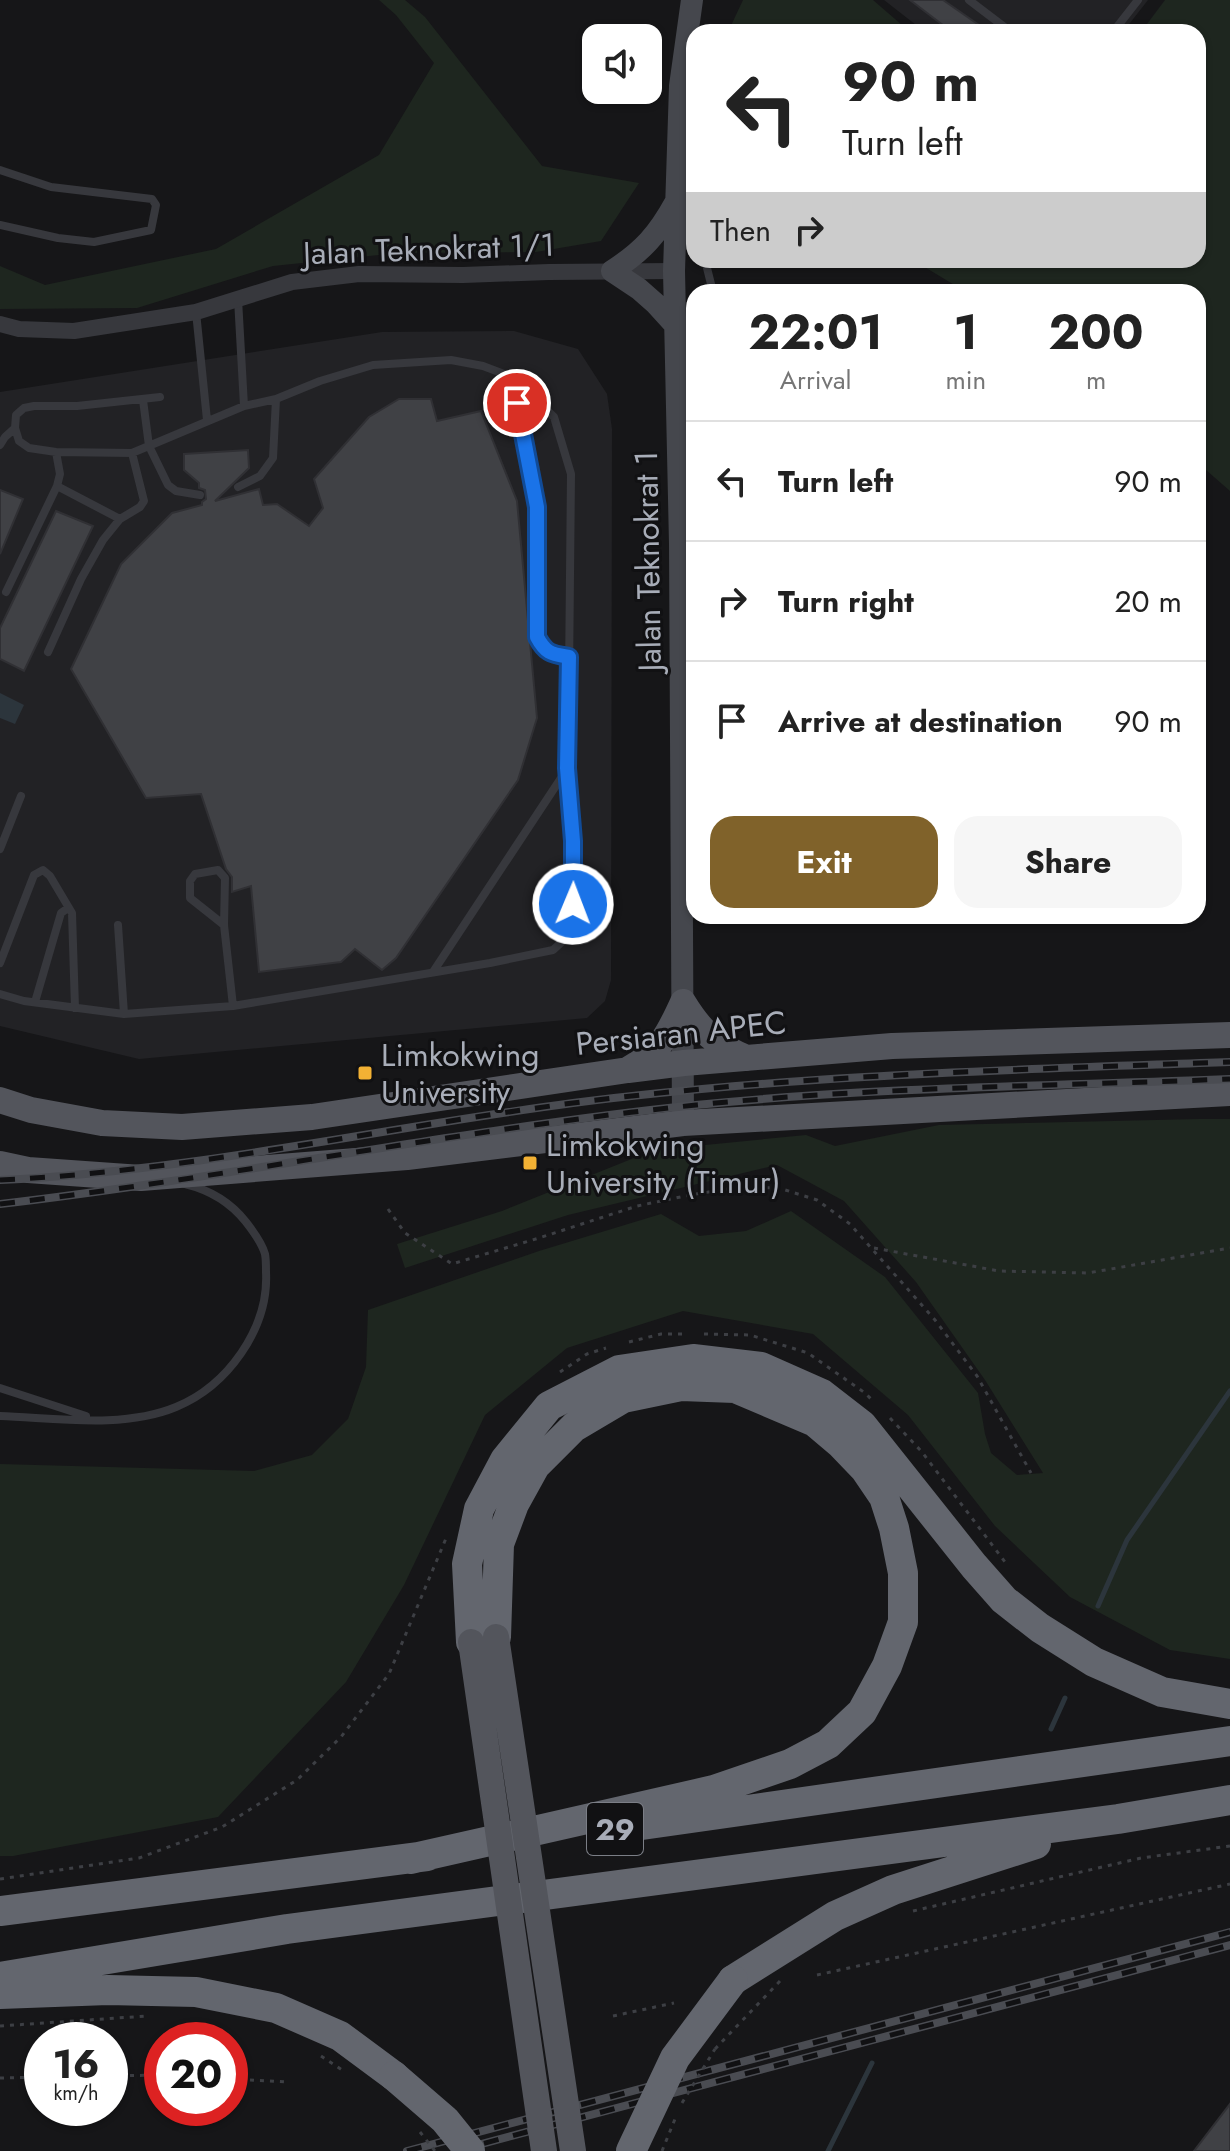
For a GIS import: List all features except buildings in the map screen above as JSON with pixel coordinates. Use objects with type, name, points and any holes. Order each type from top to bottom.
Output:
[{"type":"highway","points":[[484,1640],[467,1564],[479,1509],[505,1460],[549,1406],[619,1370],[693,1359],[761,1367],[822,1394],[862,1425],[974,1566],[1004,1600],[1040,1628],[1094,1662],[1162,1692],[1230,1704]]},
{"type":"highway","points":[[410,1859],[714,1790],[790,1764],[828,1744],[862,1712],[887,1666],[903,1622],[903,1573],[894,1528],[884,1497],[865,1469],[815,1422],[735,1388],[681,1386],[623,1398],[574,1427],[535,1466],[514,1504],[499,1544],[484,1640]]},
{"type":"highway","name":"29","points":[[0,1911],[410,1859],[1230,1741]]},
{"type":"highway","name":"29","points":[[0,1977],[287,1929],[1118,1819],[1230,1800]]},
{"type":"highway","points":[[631,2151],[675,2058],[733,1980],[835,1916],[893,1890],[1118,1819]]},
{"type":"highway","points":[[0,1994],[108,1990],[196,1992],[276,2008],[340,2036],[394,2076],[445,2120],[470,2151]]},
{"type":"main road","name":"Jalan Teknokrat 1","points":[[689,24],[692,0]]},
{"type":"main road","name":"Jalan Teknokrat 1","points":[[683,1123],[680,529],[674,271],[680,86],[686,43]]},
{"type":"main road","points":[[676,202],[663,225],[644,248],[612,271],[639,289],[676,326]]},
{"type":"main road","points":[[683,1002],[709,1036],[726,1050],[749,1059]]},
{"type":"main road","points":[[628,1070],[657,1050],[683,1002]]},
{"type":"main road","name":"Persiaran APEC","points":[[0,1100],[31,1110],[102,1123],[182,1127],[312,1117],[684,1063],[892,1046],[1230,1035]]},
{"type":"main road","points":[[0,1164],[28,1170],[141,1178],[407,1157],[683,1123],[1230,1093]]},
{"type":"main road","points":[[484,1640],[544,2151]]},
{"type":"main road","points":[[484,1640],[573,2151]]},
{"type":"street","name":"Jalan Teknokrat 1/1","points":[[0,324],[19,329],[74,331],[196,312],[292,282],[359,274],[674,271]]},
{"type":"lane","points":[[969,0],[1000,24]]},
{"type":"lane","points":[[1119,24],[1138,0]]},
{"type":"lane","points":[[0,170],[51,187],[152,199],[156,205],[151,230],[94,242],[58,238],[0,225]]},
{"type":"lane","points":[[676,202],[686,222]]},
{"type":"lane","points":[[238,297],[244,406]]},
{"type":"lane","points":[[196,312],[207,420]]},
{"type":"lane","points":[[0,994],[124,1014],[233,1006],[553,950],[565,939],[571,923],[574,886],[567,768],[571,474],[554,417],[512,377],[483,366],[451,360],[373,365],[320,381],[276,399],[244,406],[132,453],[56,452],[24,446],[15,428],[16,415],[24,408],[160,397]]},
{"type":"lane","points":[[512,377],[537,507],[537,637],[543,648],[552,654],[569,657]]},
{"type":"lane","points":[[238,487],[260,476],[273,458],[276,399]]},
{"type":"lane","points":[[143,400],[149,446],[168,485],[176,491],[200,495]]},
{"type":"lane","points":[[0,445],[15,428]]},
{"type":"lane","points":[[6,592],[57,486],[60,474],[56,452]]},
{"type":"lane","points":[[48,652],[81,579],[103,540],[120,519],[144,501],[132,453]]},
{"type":"lane","points":[[57,486],[120,519]]},
{"type":"lane","points":[[682,745],[686,732]]},
{"type":"lane","points":[[433,972],[567,768]]},
{"type":"lane","points":[[0,849],[21,796]]},
{"type":"lane","points":[[0,963],[34,875],[43,870],[50,876],[72,913],[75,1008]]},
{"type":"lane","points":[[224,925],[192,901],[190,881],[195,874],[218,870],[225,878],[224,925],[233,1006]]},
{"type":"lane","points":[[35,1002],[61,913],[68,908]]},
{"type":"lane","points":[[118,925],[124,1014]]},
{"type":"lane","points":[[0,1416],[124,1420],[156,1415],[180,1406],[208,1389],[245,1349],[259,1317],[267,1286],[265,1254],[252,1231],[236,1210],[215,1195],[189,1185],[141,1178]]},
{"type":"lane","points":[[0,1388],[98,1420]]},
{"type":"path","points":[[388,1209],[405,1233],[452,1264],[637,1206],[739,1187],[779,1188],[817,1200],[850,1224],[935,1320],[977,1376],[1031,1473]]},
{"type":"path","points":[[872,1248],[999,1271],[1088,1273],[1230,1248]]},
{"type":"path","points":[[551,1377],[587,1354],[661,1334],[690,1334]]},
{"type":"path","points":[[705,1334],[750,1335],[808,1353],[865,1393],[874,1403]]},
{"type":"path","points":[[884,1412],[922,1452],[1011,1570]]},
{"type":"path","points":[[0,1879],[139,1858],[222,1827],[297,1780],[341,1737],[389,1674],[449,1531]]},
{"type":"path","points":[[902,1913],[1141,1858],[1230,1846]]},
{"type":"path","points":[[817,1975],[1230,1884]]},
{"type":"path","points":[[662,2151],[679,2108],[715,2049],[786,1976]]},
{"type":"path","points":[[613,2016],[674,2003]]},
{"type":"path","points":[[0,2026],[151,2016]]},
{"type":"path","points":[[318,2053],[356,2079]]},
{"type":"path","points":[[0,2078],[24,2077]]},
{"type":"path","points":[[248,2080],[288,2082]]},
{"type":"path","points":[[420,2132],[435,2151]]},
{"type":"shaded area","points":[[379,0],[405,0],[425,17],[542,166],[639,183],[601,241],[536,252],[398,253],[273,266],[137,308],[0,309],[0,266],[45,285],[216,249],[379,155],[434,63],[396,15]]},
{"type":"shaded area","points":[[743,0],[873,0],[901,24],[732,24]]},
{"type":"shaded area","points":[[884,0],[1148,0],[1129,24],[915,24]]},
{"type":"shaded area","points":[[1165,0],[1230,0],[1230,491],[1206,470],[1206,284],[953,284],[926,268],[1206,268],[1206,24],[1147,24]]},
{"type":"shaded area","points":[[514,331],[578,349],[607,394],[612,429],[611,980],[605,1001],[587,1018],[139,1059],[0,1026],[0,392],[382,332]]},
{"type":"shaded area","points":[[0,693],[24,705],[15,724],[0,718]]},
{"type":"shaded area","points":[[1230,1119],[1230,1659],[1170,1650],[1070,1597],[995,1526],[908,1415],[813,1334],[683,1311],[567,1348],[485,1415],[404,1585],[346,1682],[218,1817],[0,1856],[0,1464],[254,1471],[312,1455],[348,1419],[366,1367],[368,1310],[539,1251],[661,1214],[699,1236],[746,1231],[791,1211],[885,1277],[978,1393],[991,1453],[1017,1475],[1043,1473],[985,1380],[916,1282],[844,1201],[777,1165],[568,1215],[405,1268],[397,1244],[502,1211],[654,1150],[806,1135],[835,1146],[939,1125]]},
{"type":"waterway","points":[[1098,1606],[1127,1540],[1230,1391]]},
{"type":"waterway","points":[[1051,1729],[1065,1698]]},
{"type":"waterway","points":[[828,2151],[872,2063]]},
{"type":"railway","points":[[0,1180],[144,1168],[573,1103],[737,1086],[901,1075],[1230,1062]]},
{"type":"railway","points":[[0,1204],[174,1181],[522,1127],[696,1105],[896,1091],[1230,1079]]},
{"type":"railway","points":[[407,2151],[1230,1932]]},
{"type":"railway","points":[[455,2151],[1230,1945]]},
{"type":"place","name":"Limkokwing University","points":[[365,1073]]},
{"type":"place","name":"Limkokwing University (Timur)","points":[[530,1163]]},
{"type":"route","points":[[517,403],[537,507],[537,637],[543,648],[552,654],[569,657],[567,768],[573,841],[573,904]]}]
